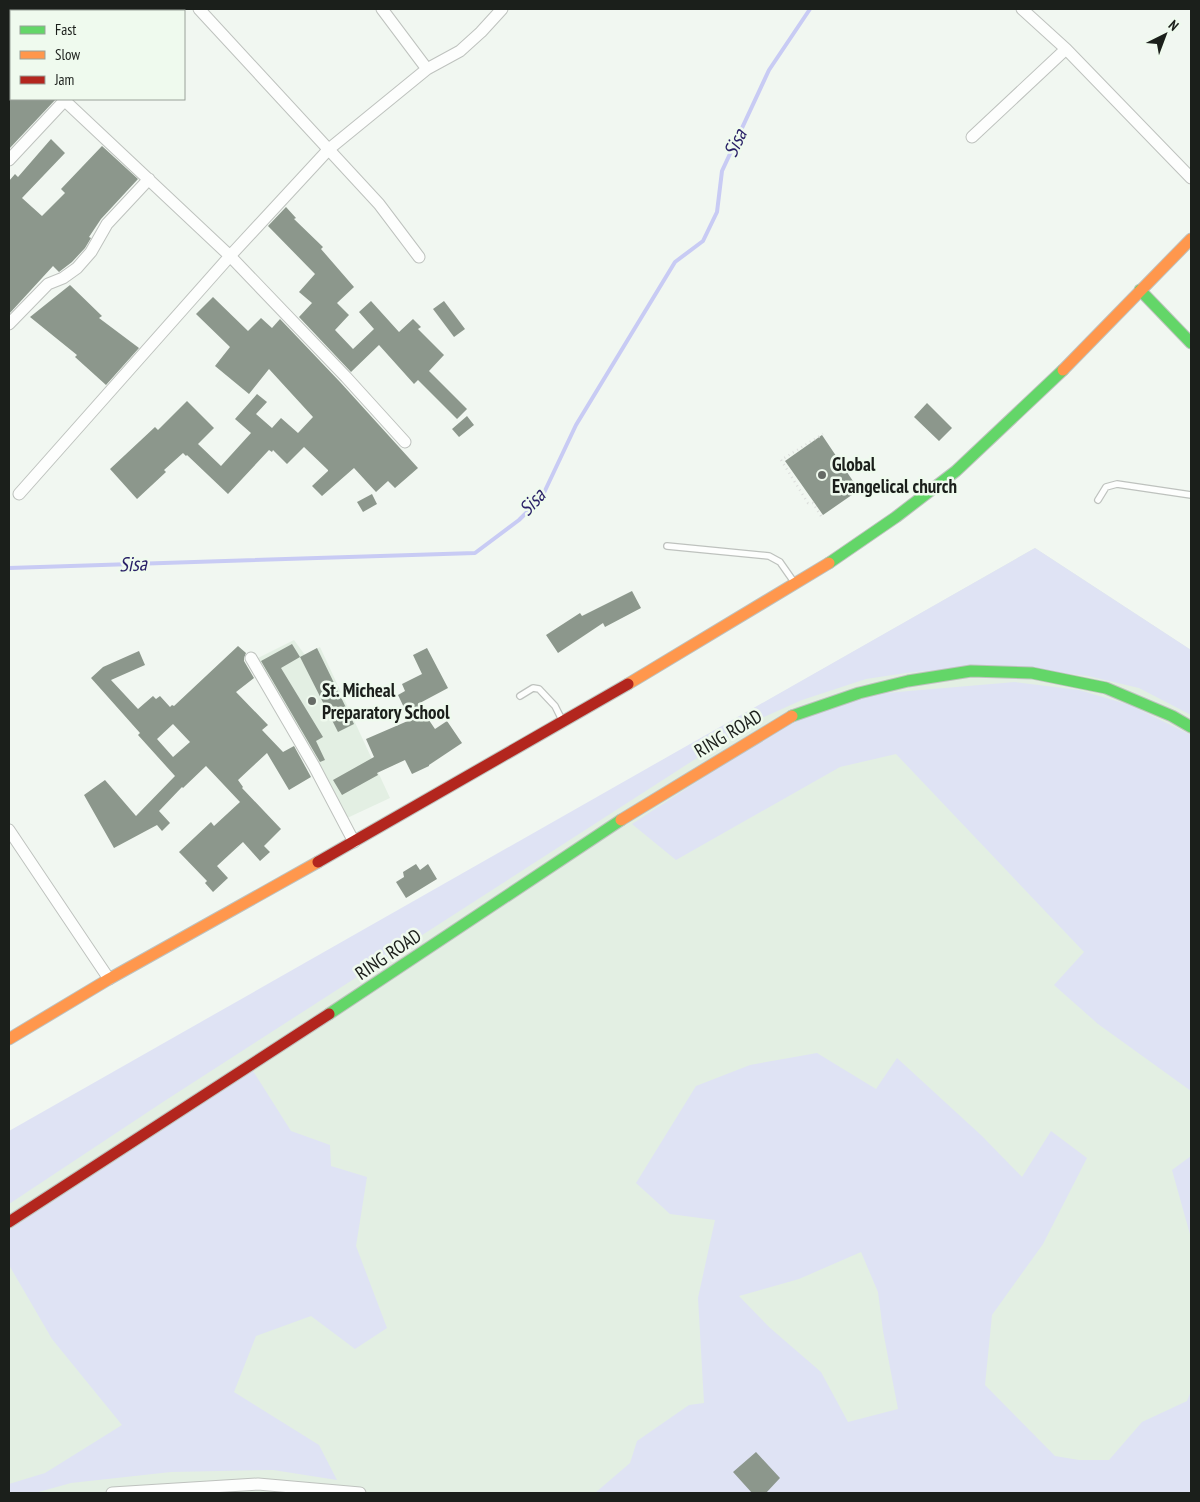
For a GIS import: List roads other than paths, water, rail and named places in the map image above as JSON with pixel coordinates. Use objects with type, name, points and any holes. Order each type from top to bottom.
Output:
[{"type":"street","points":[[199,9],[379,204],[419,257]]},
{"type":"street","points":[[382,9],[428,69]]},
{"type":"street","points":[[19,494],[230,256],[329,149],[428,69],[460,51],[502,9]]},
{"type":"street","points":[[1022,9],[1066,50],[1191,178]]},
{"type":"street","points":[[972,137],[1066,50]]},
{"type":"street","points":[[9,160],[64,100]]},
{"type":"street","points":[[66,100],[230,256],[336,366],[405,442]]},
{"type":"street","points":[[9,324],[48,284],[63,278],[77,268],[91,252],[107,224],[149,179]]},
{"type":"street","points":[[9,1039],[109,979],[354,842],[667,661],[795,584],[896,517],[956,471],[1062,370],[1191,239]]},
{"type":"street","points":[[1140,290],[1191,343]]},
{"type":"street","points":[[251,658],[314,766],[354,842]]},
{"type":"street","name":"RING ROAD","points":[[9,1222],[394,971],[605,830],[788,717],[859,693],[908,681],[971,671],[1014,672],[1032,673],[1106,688],[1172,716],[1191,727]]},
{"type":"street","points":[[9,830],[109,979]]},
{"type":"street","points":[[112,1493],[173,1491],[258,1484],[353,1493]]},
{"type":"lane","points":[[1098,500],[1106,487],[1117,484],[1191,495]]},
{"type":"lane","points":[[666,546],[769,556],[780,562],[795,584]]},
{"type":"lane","points":[[520,696],[533,688],[539,689],[555,706],[563,721]]},
{"type":"waterway","name":"Sisa","points":[[9,568],[475,553],[519,520],[542,497],[576,425],[675,262],[703,241],[717,212],[722,171],[769,70],[810,9]]},
{"type":"place","name":"Global Evangelical church","points":[[822,475]]},
{"type":"place","name":"St. Micheal Preparatory School","points":[[312,701]]}]
